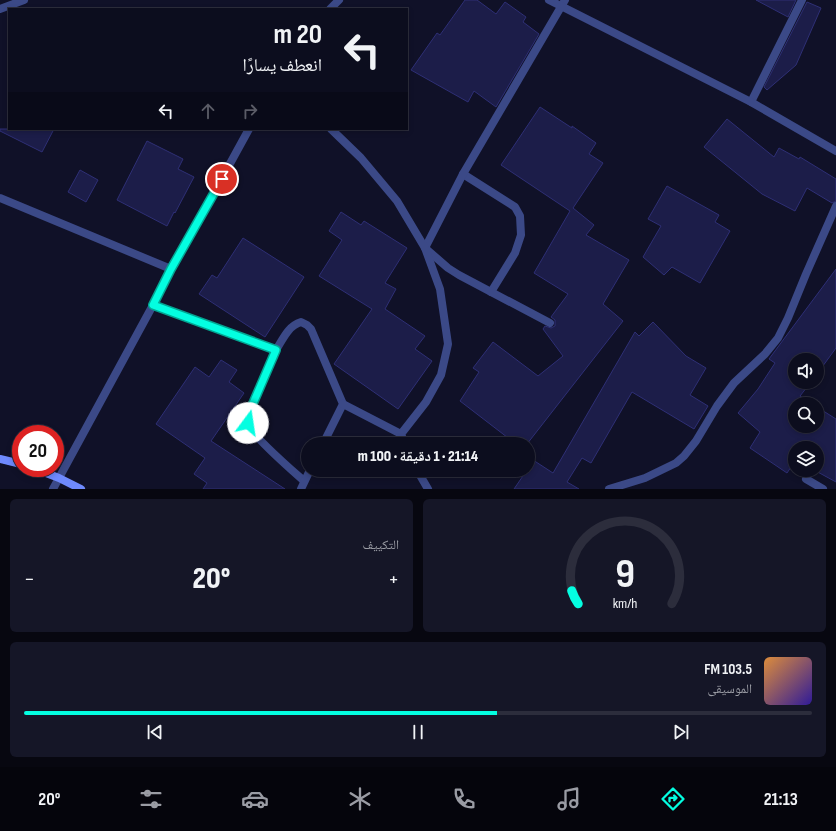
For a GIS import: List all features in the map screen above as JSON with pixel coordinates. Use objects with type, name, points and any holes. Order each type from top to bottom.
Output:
[{"type":"street","points":[[0,9],[24,0]]},
{"type":"street","points":[[331,8],[340,0]]},
{"type":"street","points":[[550,0],[563,3],[750,102],[836,151]]},
{"type":"street","points":[[750,102],[802,0]]},
{"type":"street","points":[[425,248],[463,174],[563,3]]},
{"type":"street","points":[[53,489],[171,269],[248,130]]},
{"type":"street","points":[[332,130],[361,158],[397,201],[425,248],[440,289],[448,344],[440,375],[426,402],[400,434]]},
{"type":"street","points":[[463,174],[514,207],[520,216],[521,234],[515,252],[491,292]]},
{"type":"street","points":[[0,198],[171,269]]},
{"type":"street","points":[[609,489],[645,478],[676,463],[684,456],[696,441],[717,406],[734,383],[765,354],[778,338],[836,206]]},
{"type":"street","points":[[425,248],[458,275],[550,323]]},
{"type":"street","points":[[153,305],[276,350]]},
{"type":"street","points":[[302,485],[258,438],[248,423],[248,415],[276,350],[290,327],[295,324],[301,322],[311,329],[343,404],[400,434],[402,437]]},
{"type":"street","points":[[326,437],[343,404]]},
{"type":"street","points":[[0,459],[12,462]]},
{"type":"street","points":[[421,477],[428,489]]},
{"type":"street","points":[[59,478],[81,489]]},
{"type":"street","points":[[806,479],[823,489]]},
{"type":"building","points":[[465,0],[477,0],[496,14],[505,2],[526,17],[523,22],[539,34],[496,107],[474,91],[468,102],[411,70],[437,33],[440,35]]},
{"type":"building","points":[[756,0],[796,0],[788,17]]},
{"type":"building","points":[[807,2],[821,8],[796,65],[767,90],[764,87]]},
{"type":"building","points":[[540,107],[572,128],[572,126],[596,143],[589,154],[603,163],[573,208],[594,225],[586,235],[629,260],[603,304],[623,321],[532,437],[507,437],[460,401],[479,372],[473,368],[493,342],[538,376],[563,356],[543,329],[545,326],[551,328],[555,326],[555,320],[551,317],[568,294],[534,273],[570,211],[501,165]]},
{"type":"building","points":[[727,119],[774,157],[779,148],[799,159],[800,157],[836,179],[836,201],[832,203],[807,188],[795,211],[762,194],[704,147]]},
{"type":"building","points":[[0,129],[53,130],[42,152],[0,131]]},
{"type":"building","points":[[147,141],[183,159],[178,169],[194,177],[167,226],[117,200]]},
{"type":"building","points":[[80,170],[98,180],[86,202],[68,192]]},
{"type":"building","points":[[667,186],[719,215],[715,222],[730,231],[700,283],[672,267],[664,275],[643,257],[661,226],[648,219]]},
{"type":"building","points":[[341,212],[361,225],[364,221],[407,248],[385,283],[396,289],[385,309],[425,336],[415,349],[432,361],[398,409],[334,364],[372,309],[319,276],[342,240],[329,231]]},
{"type":"building","points":[[243,238],[304,277],[265,337],[199,294],[212,275],[217,278]]},
{"type":"building","points":[[836,269],[836,348],[824,364],[824,353],[788,353],[788,389],[806,389],[800,396],[802,397],[788,397],[788,433],[824,433],[824,411],[836,419],[836,482],[824,475],[824,441],[788,441],[787,473],[750,448],[760,432],[738,413],[758,389],[775,363],[769,359]]},
{"type":"building","points":[[653,322],[686,356],[706,368],[690,395],[708,406],[694,429],[632,392],[591,463],[582,458],[567,482],[579,489],[514,489],[522,477],[535,477],[535,461],[553,473],[635,332],[639,336]]},
{"type":"building","points":[[221,360],[237,370],[229,382],[244,393],[211,441],[285,489],[203,489],[207,483],[194,474],[205,458],[156,424],[195,367],[209,377]]},
{"type":"route","points":[[222,179],[171,269],[153,305],[276,350],[248,415],[248,423]]}]
